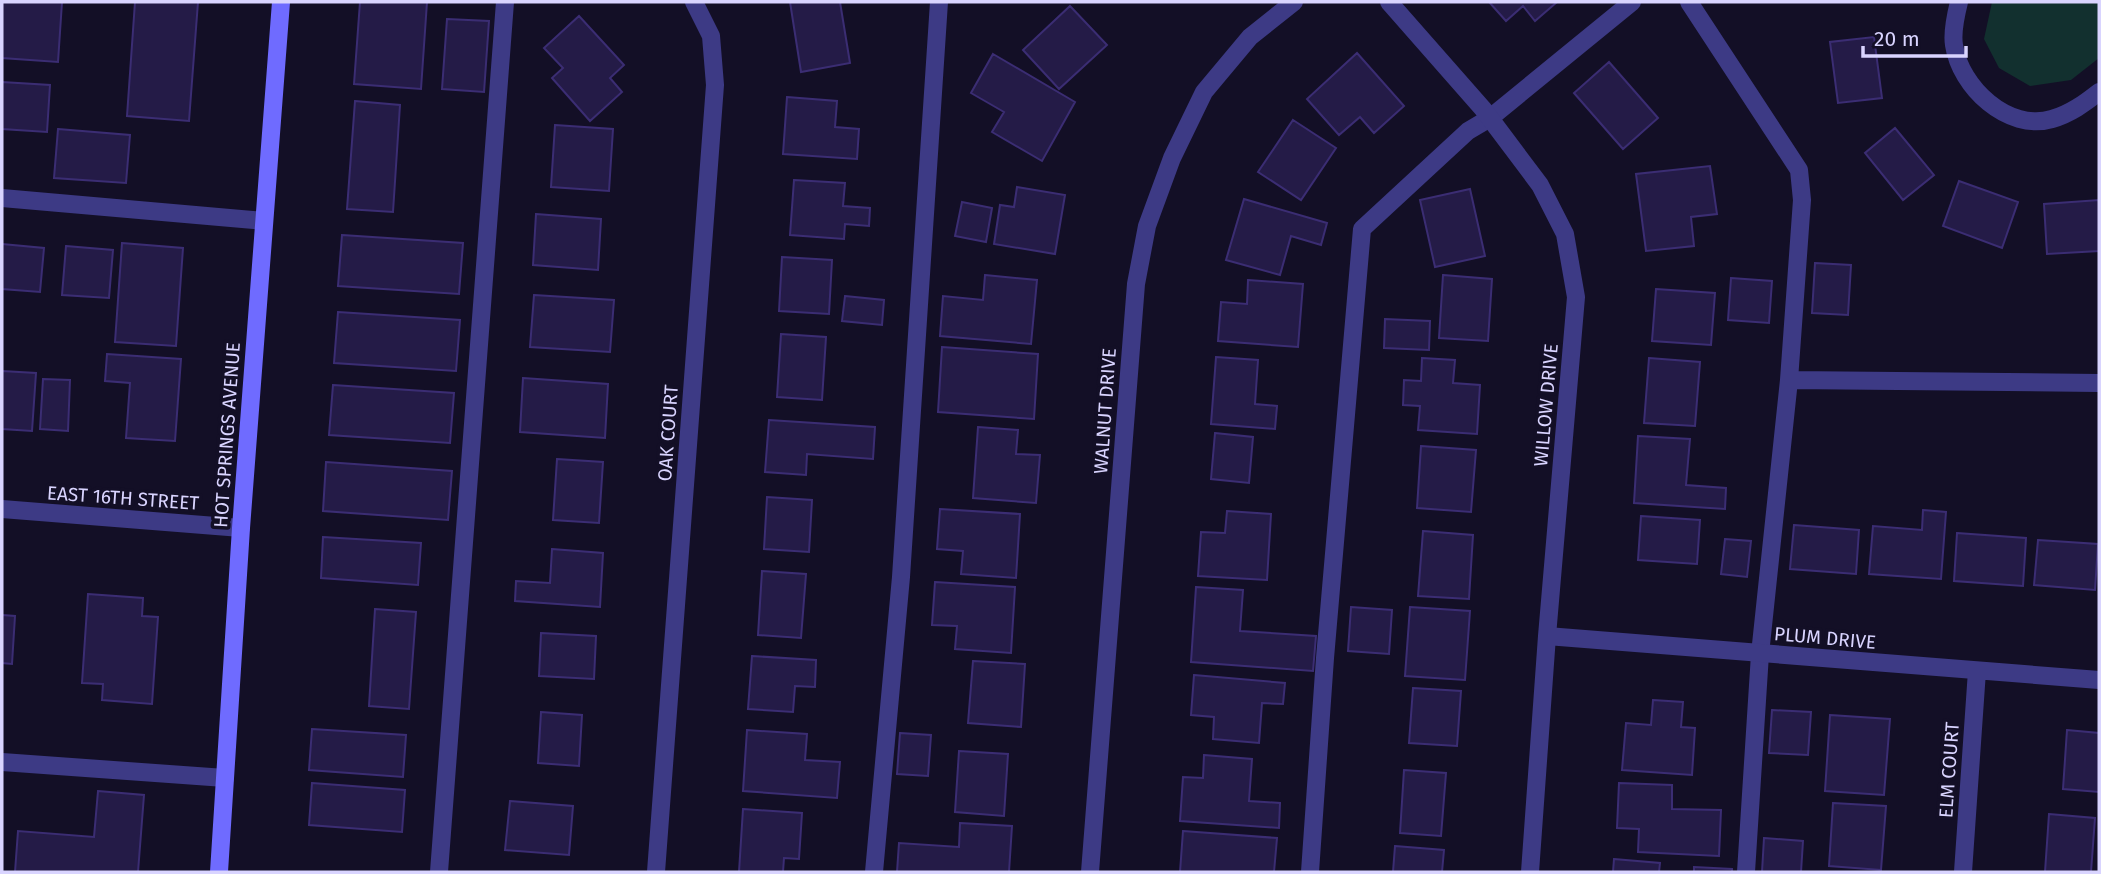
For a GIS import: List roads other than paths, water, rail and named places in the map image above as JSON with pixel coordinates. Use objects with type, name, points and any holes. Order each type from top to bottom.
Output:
[{"type":"street","name":"HOT SPRINGS AVENUE","points":[[219,872],[241,528],[281,2]]},
{"type":"street","points":[[439,872],[505,2]]},
{"type":"street","name":"OAK COURT","points":[[656,872],[715,85],[711,36],[694,2]]},
{"type":"street","points":[[874,872],[901,577],[939,2]]},
{"type":"street","name":"WALNUT DRIVE","points":[[1090,872],[1136,284],[1147,226],[1172,158],[1204,92],[1250,37],[1294,2]]},
{"type":"street","name":"WILLOW DRIVE","points":[[1390,2],[1490,118],[1540,185],[1566,234],[1576,297],[1546,636],[1530,872]]},
{"type":"street","points":[[1310,872],[1326,644],[1362,229],[1468,131],[1490,118],[1632,2]]},
{"type":"street","points":[[1689,2],[1799,170],[1801,200],[1789,380],[1760,654],[1746,872]]},
{"type":"street","points":[[1959,2],[1953,44],[1965,78],[1990,106],[2020,119],[2049,120],[2079,108],[2099,92]]},
{"type":"street","points":[[2,198],[264,221]]},
{"type":"street","points":[[1789,380],[2099,383]]},
{"type":"street","name":"EAST 16TH STREET","points":[[2,509],[241,528]]},
{"type":"street","name":"PLUM DRIVE","points":[[1546,636],[2099,680]]},
{"type":"street","name":"ELM COURT","points":[[1963,872],[1977,671]]},
{"type":"street","points":[[2,762],[225,778]]}]
